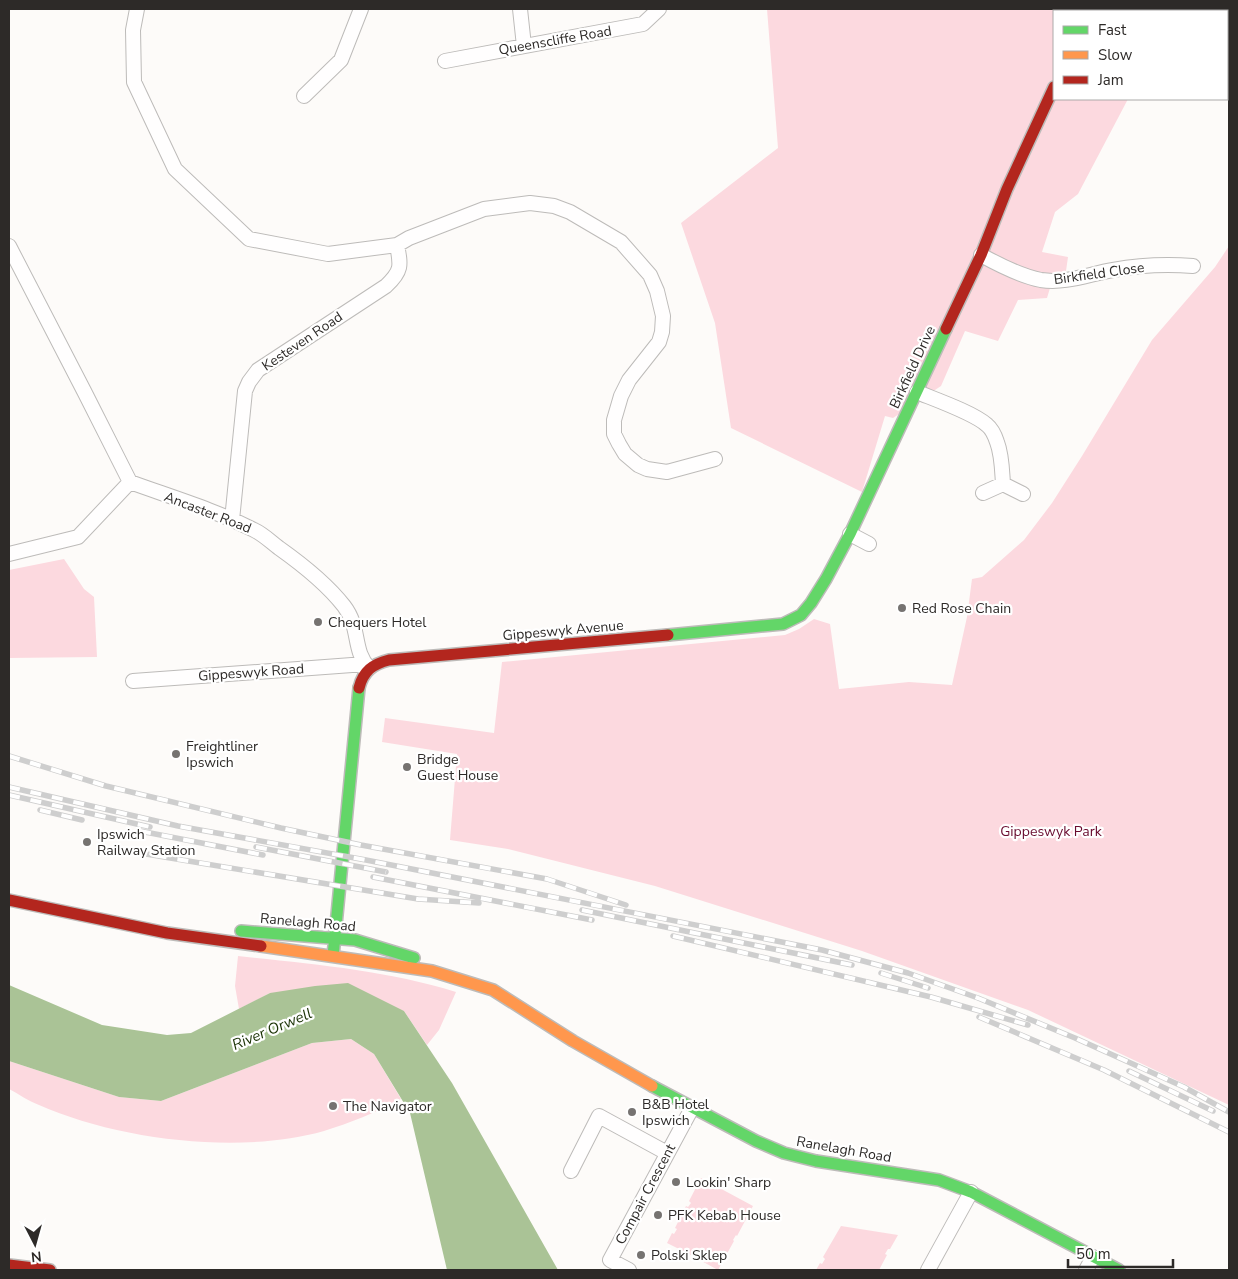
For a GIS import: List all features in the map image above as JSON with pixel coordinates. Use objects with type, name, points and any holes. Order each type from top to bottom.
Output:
[{"type":"main road","name":"Birkfield Drive","points":[[762,627],[789,622],[801,615],[807,609],[826,579],[850,534],[981,256],[1007,189],[1053,89]]},
{"type":"main road","name":"Gippeswyk Avenue","points":[[369,668],[389,660],[762,627]]},
{"type":"main road","points":[[333,956],[359,689],[363,675],[369,668]]},
{"type":"main road","name":"Ranelagh Road","points":[[9,900],[68,913],[140,925],[355,940],[423,961],[466,982]]},
{"type":"main road","name":"Ranelagh Road","points":[[140,925],[168,933],[198,938],[432,971],[493,990],[573,1041],[692,1108],[756,1141],[792,1156],[939,1180],[971,1192],[1119,1270]]},
{"type":"main road","points":[[9,1265],[50,1270]]},
{"type":"street","points":[[137,9],[133,30],[134,82],[175,169],[249,239],[328,254],[397,245],[409,238],[484,209],[530,203],[554,206],[570,212],[621,242],[650,275],[658,291],[663,316],[659,342],[629,380],[621,396],[614,420],[614,434],[625,454],[638,465],[647,469],[666,472],[715,459]]},
{"type":"street","points":[[304,96],[341,60],[361,9]]},
{"type":"street","points":[[520,9],[524,46]]},
{"type":"street","name":"Queenscliffe Road","points":[[445,61],[642,24],[659,9]]},
{"type":"street","name":"Kesteven Road","points":[[232,520],[245,392],[249,382],[258,370],[386,286],[400,269],[397,245]]},
{"type":"street","points":[[9,246],[130,482],[78,537],[9,554]]},
{"type":"street","name":"Birkfield Close","points":[[981,256],[1041,280],[1056,280],[1134,266],[1193,266]]},
{"type":"street","points":[[917,392],[981,420],[988,426],[997,440],[1000,450],[1003,484]]},
{"type":"street","name":"Ancaster Road","points":[[130,482],[257,531],[302,565],[329,588],[352,618],[356,628],[359,653],[369,668]]},
{"type":"street","points":[[983,493],[1003,484],[1024,494]]},
{"type":"street","points":[[850,534],[869,544]]},
{"type":"street","name":"Gippeswyk Road","points":[[133,681],[352,665],[369,668]]},
{"type":"street","name":"Compair Crescent","points":[[629,1270],[610,1260],[692,1108]]},
{"type":"street","points":[[571,1171],[599,1116],[667,1153]]},
{"type":"street","points":[[928,1270],[971,1192]]},
{"type":"street","points":[[1086,1270],[1093,1257]]},
{"type":"green space","points":[[767,9],[1229,9],[1229,92],[1228,10],[1053,10],[1053,100],[1127,100],[1078,194],[1055,212],[1042,252],[1068,257],[1066,271],[1050,288],[1047,298],[1018,300],[998,341],[965,331],[941,386],[893,418],[885,416],[862,492],[731,428],[715,323],[681,223],[778,148]]},
{"type":"green space","name":"Gippeswyk Park","points":[[1229,246],[1229,1105],[1028,1010],[862,951],[655,886],[508,849],[450,840],[457,754],[382,742],[385,718],[494,733],[502,662],[785,635],[799,629],[814,619],[830,624],[839,689],[909,682],[952,685],[967,617],[972,579],[982,577],[1024,540],[1052,503],[1152,340],[1215,267]]},
{"type":"green space","points":[[64,559],[84,589],[94,597],[97,657],[9,658],[9,570]]},
{"type":"green space","points":[[238,956],[376,973],[430,984],[456,992],[439,1030],[427,1045],[404,1011],[270,993],[239,1009],[235,986]]},
{"type":"green space","points":[[351,1039],[374,1054],[401,1099],[373,1113],[344,1124],[324,1131],[291,1138],[255,1142],[218,1143],[142,1135],[70,1117],[35,1103],[9,1089],[9,1061],[119,1097],[161,1101],[312,1043]]},
{"type":"green space","points":[[701,1178],[753,1206],[718,1270],[696,1258],[697,1256],[667,1243],[672,1233],[674,1234],[677,1229],[675,1228],[686,1206],[688,1207],[691,1203],[689,1201]]},
{"type":"green space","points":[[841,1226],[898,1235],[885,1254],[887,1255],[879,1270],[816,1270],[825,1259],[823,1257]]},
{"type":"water","name":"River Orwell","points":[[348,983],[404,1011],[452,1083],[558,1270],[447,1270],[410,1113],[374,1054],[351,1039],[312,1043],[161,1101],[119,1097],[9,1061],[9,985],[102,1025],[167,1035],[191,1033],[270,993]]},
{"type":"railway","points":[[9,756],[106,786],[281,828],[361,845],[547,879],[626,905]]},
{"type":"railway","points":[[9,787],[178,826],[366,860],[822,950],[908,973],[978,998],[1075,1038],[1184,1087],[1229,1112]]},
{"type":"railway","points":[[9,795],[150,827]]},
{"type":"railway","points":[[40,810],[82,820]]},
{"type":"railway","points":[[140,831],[263,855]]},
{"type":"railway","points":[[256,847],[386,872]]},
{"type":"railway","points":[[134,852],[418,899],[479,903]]},
{"type":"railway","points":[[373,877],[592,920]]},
{"type":"railway","points":[[582,910],[852,965]]},
{"type":"railway","points":[[673,936],[931,997],[1028,1025]]},
{"type":"railway","points":[[881,973],[928,988]]},
{"type":"railway","points":[[979,1017],[1104,1070],[1229,1132]]},
{"type":"railway","points":[[1129,1071],[1213,1111]]},
{"type":"traffic: fast","points":[[668,635],[783,624],[801,615],[826,579],[850,534],[946,329]]},
{"type":"traffic: fast","points":[[333,956],[359,688]]},
{"type":"traffic: fast","points":[[241,931],[355,940],[414,958]]},
{"type":"traffic: fast","points":[[652,1086],[756,1141],[784,1153],[816,1161],[939,1180],[971,1192],[1119,1270]]},
{"type":"traffic: slow","points":[[261,946],[432,971],[493,990],[573,1041],[652,1086]]},
{"type":"traffic: jam","points":[[946,329],[981,255],[1007,189],[1053,89]]},
{"type":"traffic: jam","points":[[359,688],[363,677],[369,669],[389,660],[668,635]]},
{"type":"traffic: jam","points":[[9,900],[167,933],[261,946]]},
{"type":"traffic: jam","points":[[9,1265],[50,1270]]},
{"type":"place","name":"Red Rose Chain","points":[[902,608]]},
{"type":"place","name":"Chequers Hotel","points":[[318,622]]},
{"type":"place","name":"Freightliner Ipswich","points":[[176,754]]},
{"type":"place","name":"Bridge Guest House","points":[[407,767]]},
{"type":"place","name":"Ipswich Railway Station","points":[[87,842]]},
{"type":"place","name":"The Navigator","points":[[333,1106]]},
{"type":"place","name":"B&B Hotel Ipswich","points":[[632,1112]]},
{"type":"place","name":"Lookin' Sharp","points":[[676,1182]]},
{"type":"place","name":"PFK Kebab House","points":[[658,1215]]},
{"type":"place","name":"Polski Sklep","points":[[641,1255]]}]
